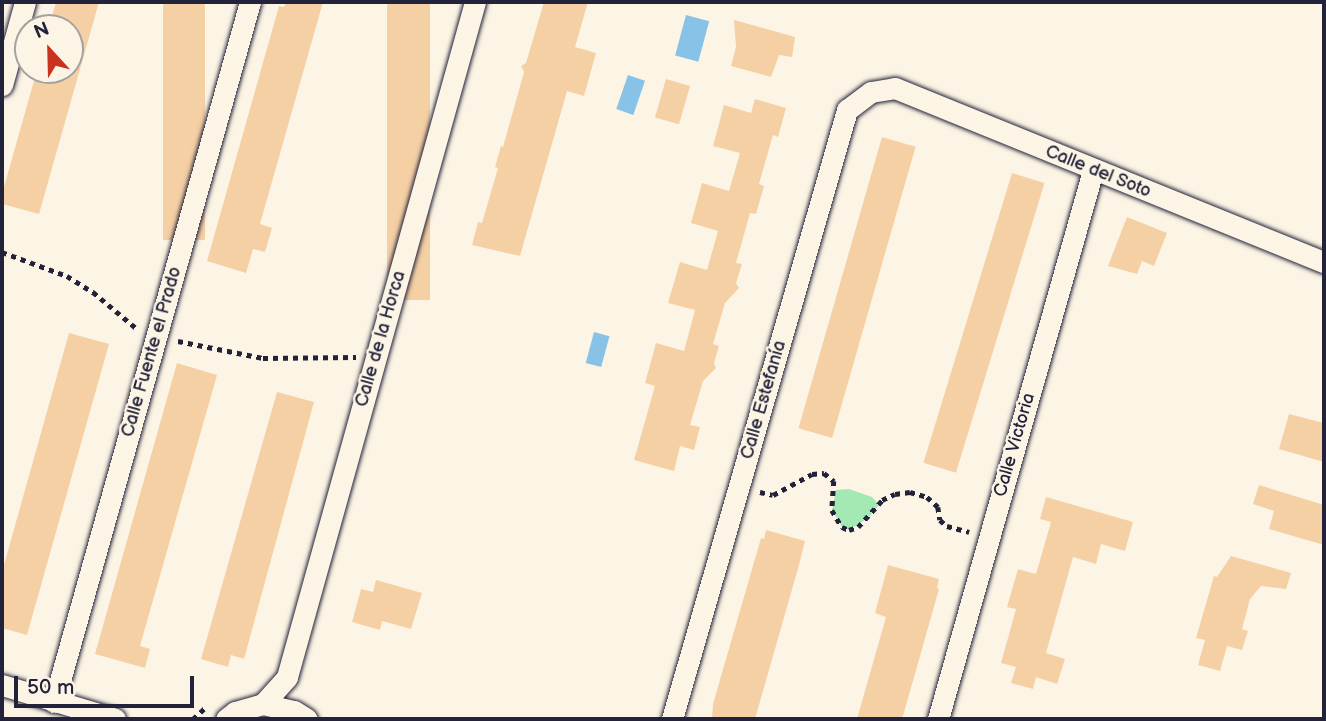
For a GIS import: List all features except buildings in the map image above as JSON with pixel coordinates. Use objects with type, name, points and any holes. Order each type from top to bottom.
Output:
[{"type":"street","points":[[2,85],[25,2]]},
{"type":"street","name":"Calle Fuente el Prado","points":[[54,702],[250,2]]},
{"type":"street","name":"Calle de la Horca","points":[[264,704],[287,677],[475,2]]},
{"type":"street","name":"Calle del Soto","points":[[871,92],[895,88],[1324,262]]},
{"type":"street","name":"Calle Estefanía","points":[[672,719],[846,110],[871,92]]},
{"type":"street","name":"Calle Victoria","points":[[938,719],[1093,170]]},
{"type":"street","name":"Calle de la Horca","points":[[287,677],[300,715]]},
{"type":"street","points":[[2,685],[114,719]]},
{"type":"street","points":[[226,719],[235,712],[264,704],[300,715]]},
{"type":"path","points":[[739,487],[773,495],[812,474],[824,473],[835,481],[832,510],[842,527],[849,530],[858,527],[882,500],[909,492],[927,497],[938,507],[940,520],[947,526],[989,538]]},
{"type":"green space","points":[[849,489],[872,497],[879,505],[868,518],[849,530],[842,527],[832,510],[836,490]]},
{"type":"water","points":[[686,15],[709,21],[698,62],[675,56]]},
{"type":"water","points":[[628,75],[645,81],[633,115],[616,109]]},
{"type":"water","points":[[594,332],[609,336],[601,367],[586,363]]}]
